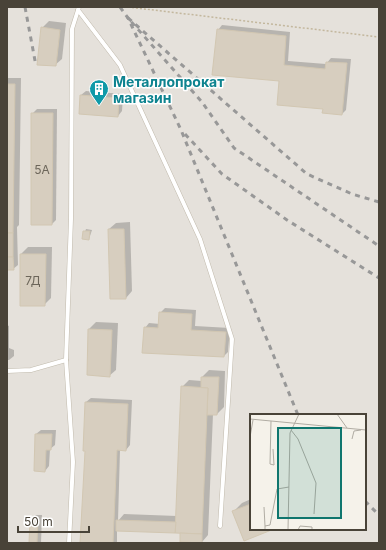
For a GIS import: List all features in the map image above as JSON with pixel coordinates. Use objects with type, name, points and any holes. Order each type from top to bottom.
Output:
[{"type":"lane","points":[[69,543],[73,462],[66,360],[71,219],[72,29],[79,9]]},
{"type":"lane","points":[[79,9],[120,65],[200,239],[232,339],[220,526]]},
{"type":"lane","points":[[7,371],[31,370],[66,360]]},
{"type":"path","points":[[128,7],[379,37]]},
{"type":"shaded area","points":[[7,7],[379,7],[379,543],[7,543]]},
{"type":"building","points":[[41,27],[60,30],[56,66],[37,65]]},
{"type":"building","points":[[217,29],[286,36],[284,65],[325,69],[326,62],[347,63],[342,115],[322,113],[323,109],[277,105],[279,81],[212,75]]},
{"type":"building","points":[[7,84],[15,84],[13,233],[7,233]]},
{"type":"building","name":"Металлопрокат магазин","points":[[80,95],[119,98],[118,117],[79,114]]},
{"type":"building","points":[[31,113],[53,113],[52,225],[31,225]]},
{"type":"building","points":[[108,229],[124,229],[126,299],[110,299]]},
{"type":"building","points":[[83,231],[90,231],[89,240],[82,239]]},
{"type":"building","points":[[7,233],[13,233],[13,257],[7,257]]},
{"type":"building","points":[[20,254],[46,254],[45,306],[20,306]]},
{"type":"building","points":[[7,257],[13,257],[14,270],[7,270]]},
{"type":"building","points":[[159,312],[192,314],[191,330],[226,332],[224,357],[142,353],[144,327],[158,328]]},
{"type":"building","points":[[88,329],[112,330],[110,377],[87,375]]},
{"type":"building","points":[[201,377],[219,377],[217,415],[207,415],[208,388],[201,388]]},
{"type":"building","points":[[181,386],[208,388],[202,534],[175,533]]},
{"type":"building","points":[[85,402],[128,404],[126,451],[117,450],[113,543],[80,543],[85,451],[83,451]]},
{"type":"building","points":[[35,434],[52,434],[51,450],[46,450],[45,472],[34,471]]},
{"type":"building","points":[[250,504],[250,530],[272,530],[244,541],[232,511]]},
{"type":"building","points":[[30,519],[38,519],[37,543],[29,543]]},
{"type":"building","points":[[116,520],[176,522],[175,533],[116,531]]},
{"type":"building","points":[[180,533],[202,534],[202,543],[180,542]]},
{"type":"railway","points":[[25,7],[36,66]]},
{"type":"railway","points":[[120,7],[128,18],[181,130],[298,414]]},
{"type":"railway","points":[[379,202],[352,194],[307,174],[128,18],[202,102],[234,148],[379,246]]},
{"type":"railway","points":[[185,134],[222,174],[287,220],[379,278]]},
{"type":"railway","points":[[366,502],[379,515]]},
{"type":"place","name":"Металлопрокат магазин","points":[[99,106]]}]
